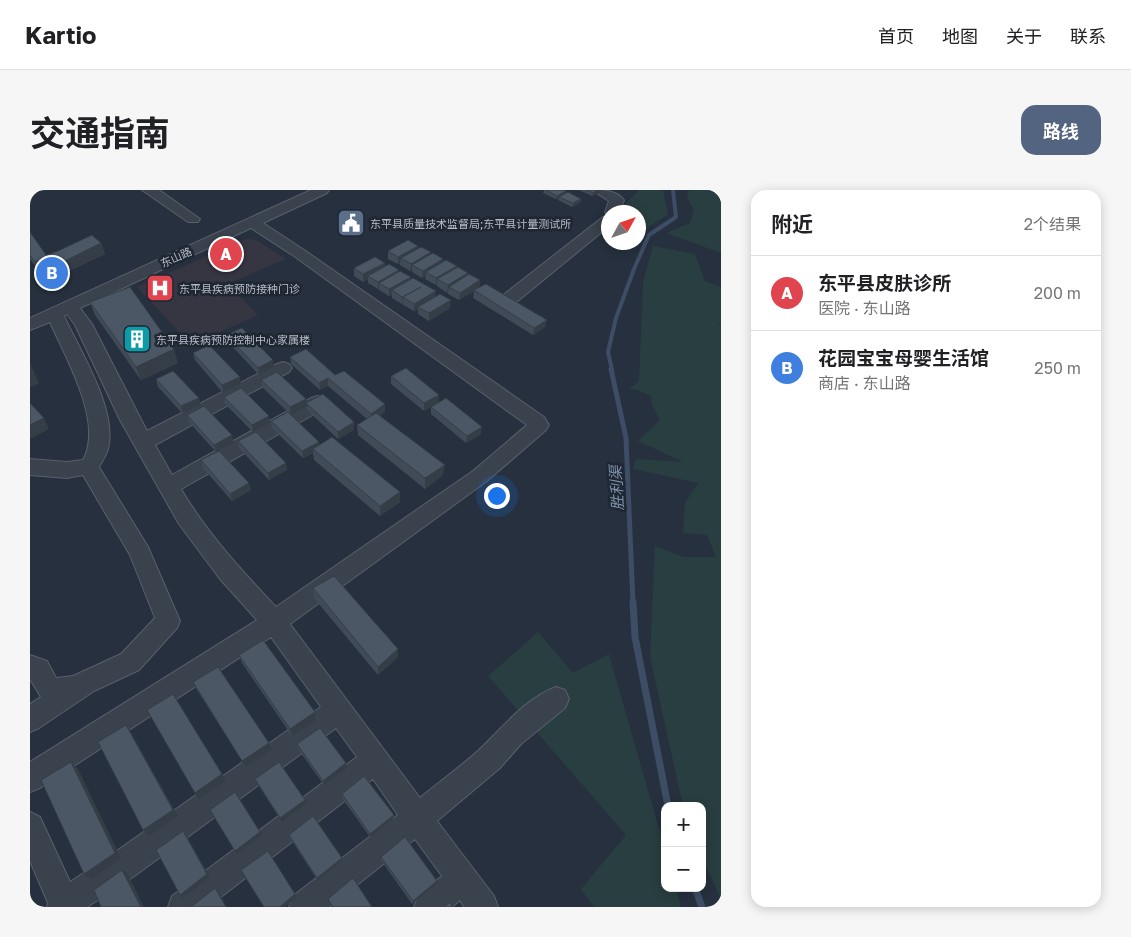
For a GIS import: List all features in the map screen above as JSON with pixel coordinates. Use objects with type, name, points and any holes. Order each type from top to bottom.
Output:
[{"type":"street","points":[[149,190],[193,218]]},
{"type":"street","name":"东山路","points":[[30,325],[322,190]]},
{"type":"street","points":[[599,190],[617,200],[615,205]]},
{"type":"street","points":[[30,778],[274,622],[480,476],[538,423],[307,258],[251,222]]},
{"type":"street","points":[[508,300],[601,226]]},
{"type":"street","points":[[62,310],[83,324],[143,442],[187,518],[228,572],[274,622],[483,907]]},
{"type":"street","points":[[62,310],[96,407],[98,449],[89,467]]},
{"type":"street","points":[[143,442],[284,368]]},
{"type":"street","points":[[168,487],[318,403]]},
{"type":"street","points":[[30,467],[67,470],[89,467]]},
{"type":"street","points":[[30,720],[77,688],[130,662],[168,621],[140,553],[89,467]]},
{"type":"street","points":[[30,666],[38,669],[47,686],[52,690],[77,688]]},
{"type":"street","points":[[304,907],[418,818],[490,758],[511,735],[556,699]]},
{"type":"street","points":[[30,827],[63,905],[122,866],[338,710]]},
{"type":"street","points":[[183,907],[374,760]]},
{"type":"street","points":[[429,907],[462,878]]},
{"type":"shaded area","points":[[248,238],[258,241],[286,259],[228,284],[258,315],[191,345],[137,287]]},
{"type":"green space","points":[[639,190],[663,190],[668,215],[646,230],[646,205],[624,205]]},
{"type":"green space","points":[[689,190],[721,190],[721,253],[666,233],[690,223],[694,210],[687,198]]},
{"type":"green space","points":[[653,246],[695,254],[705,281],[721,287],[721,323],[717,324],[721,325],[721,899],[706,867],[706,802],[682,802],[650,657],[655,546],[684,557],[716,557],[707,535],[683,533],[685,503],[698,483],[633,469],[636,459],[683,462],[638,441],[660,420],[652,405],[651,396],[629,389],[639,381],[643,282]]},
{"type":"green space","points":[[538,632],[573,673],[609,654],[661,836],[661,892],[677,892],[681,907],[594,907],[581,889],[626,835],[488,676]]},
{"type":"building","points":[[546,190],[564,190],[566,191],[557,196]]},
{"type":"building","points":[[587,190],[598,190],[593,193]]},
{"type":"building","points":[[568,192],[581,199],[573,203],[559,197]]},
{"type":"building","points":[[30,232],[46,255],[92,235],[101,243],[61,263],[34,261],[30,255]]},
{"type":"building","points":[[408,240],[418,246],[398,257],[388,251]]},
{"type":"building","points":[[421,247],[431,252],[411,264],[401,258]]},
{"type":"building","points":[[433,253],[443,259],[423,271],[412,265]]},
{"type":"building","points":[[375,257],[385,263],[363,274],[354,268]]},
{"type":"building","points":[[446,260],[457,266],[436,278],[426,272]]},
{"type":"building","points":[[389,264],[399,270],[378,282],[368,276]]},
{"type":"building","points":[[458,267],[468,273],[448,285],[437,279]]},
{"type":"building","points":[[400,271],[411,277],[389,289],[379,283]]},
{"type":"building","points":[[469,274],[480,280],[460,293],[449,287]]},
{"type":"building","points":[[413,278],[436,291],[414,304],[403,297],[421,287],[402,297],[392,290]]},
{"type":"building","points":[[486,284],[547,320],[534,328],[474,290]]},
{"type":"building","name":"东平县疾病预防控制中心家属楼","points":[[130,287],[174,349],[136,367],[90,302]]},
{"type":"building","points":[[440,294],[451,300],[429,313],[418,307]]},
{"type":"building","points":[[242,328],[273,360],[258,368],[226,335]]},
{"type":"building","points":[[209,345],[240,377],[222,385],[193,353]]},
{"type":"building","points":[[306,349],[335,375],[344,371],[385,404],[371,414],[328,378],[319,383],[290,357]]},
{"type":"building","points":[[406,368],[439,395],[424,403],[391,376]]},
{"type":"building","points":[[173,371],[199,398],[181,406],[156,379]]},
{"type":"building","points":[[277,372],[306,399],[290,407],[261,380]]},
{"type":"building","points":[[241,388],[269,416],[252,425],[224,397]]},
{"type":"building","points":[[323,394],[354,422],[338,432],[306,403]]},
{"type":"building","points":[[446,398],[482,427],[467,436],[431,407]]},
{"type":"building","points":[[30,403],[44,418],[30,425]]},
{"type":"building","points":[[204,406],[232,435],[214,445],[187,415]]},
{"type":"building","points":[[288,412],[319,442],[302,451],[271,421]]},
{"type":"building","points":[[376,413],[445,465],[425,478],[357,425]]},
{"type":"building","points":[[256,432],[286,463],[268,473],[238,441]]},
{"type":"building","points":[[332,437],[400,492],[380,506],[313,449]]},
{"type":"building","points":[[219,451],[249,483],[230,494],[201,460]]},
{"type":"building","points":[[334,576],[398,649],[378,667],[313,588]]},
{"type":"building","points":[[263,640],[315,712],[290,729],[239,655]]},
{"type":"building","points":[[218,667],[269,743],[242,761],[193,682]]},
{"type":"building","points":[[173,694],[222,774],[195,793],[147,710]]},
{"type":"building","points":[[126,725],[173,810],[143,830],[98,742]]},
{"type":"building","points":[[320,728],[346,763],[323,781],[297,744]]},
{"type":"building","points":[[71,762],[115,853],[84,874],[41,780]]},
{"type":"building","points":[[279,762],[305,800],[280,818],[255,779]]},
{"type":"building","points":[[364,776],[394,815],[370,834],[342,794]]},
{"type":"building","points":[[235,792],[260,832],[235,851],[210,810]]},
{"type":"building","points":[[313,816],[342,858],[317,878],[289,835]]},
{"type":"building","points":[[183,831],[207,874],[180,895],[156,850]]},
{"type":"building","points":[[405,837],[437,881],[413,901],[381,857]]},
{"type":"building","points":[[268,851],[295,894],[280,907],[264,907],[241,870]]},
{"type":"building","points":[[122,870],[141,907],[101,907],[94,890]]},
{"type":"building","points":[[353,878],[372,907],[333,907],[328,899]]},
{"type":"building","points":[[215,888],[226,907],[191,907]]},
{"type":"building","points":[[450,902],[453,907],[444,907]]},
{"type":"waterway","name":"胜利渠","points":[[612,370],[608,352],[616,318],[649,235],[676,217],[673,190]]},
{"type":"waterway","name":"胜利渠","points":[[611,369],[626,438],[633,603]]},
{"type":"waterway","name":"胜利渠","points":[[633,602],[635,637],[667,802]]},
{"type":"waterway","name":"胜利渠","points":[[696,892],[702,907]]},
{"type":"place","name":"东平县质量技术监督局;东平县计量测试所","points":[[351,223]]},
{"type":"place","name":"东平县皮肤诊所","points":[[226,254]]},
{"type":"place","name":"花园宝宝母婴生活馆","points":[[52,273]]},
{"type":"place","name":"东平县疾病预防接种门诊","points":[[160,288]]},
{"type":"place","name":"东平县疾病预防控制中心家属楼","points":[[137,339]]}]
